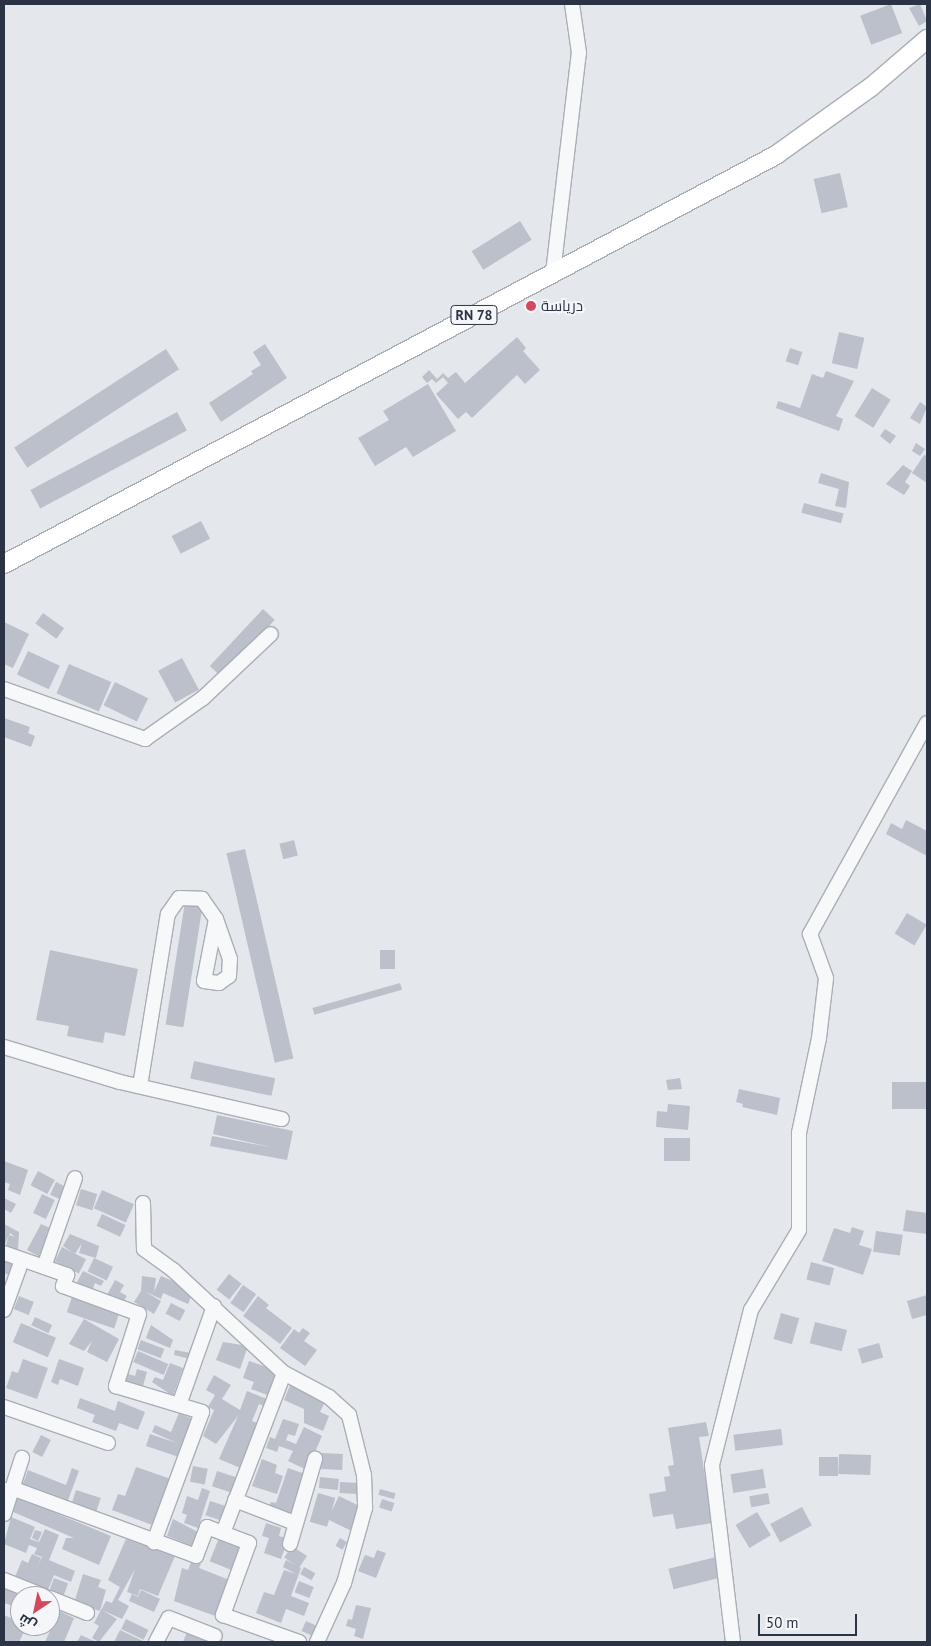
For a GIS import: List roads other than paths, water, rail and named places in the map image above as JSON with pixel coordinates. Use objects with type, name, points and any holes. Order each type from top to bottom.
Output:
[{"type":"main road","name":"RN 78","points":[[4,564],[776,155],[871,87],[927,38]]},
{"type":"street","points":[[553,273],[580,53],[572,4]]},
{"type":"street","points":[[4,689],[145,739],[203,698],[271,634]]},
{"type":"street","points":[[733,1642],[712,1465],[751,1310],[799,1230],[799,1133],[819,1038],[826,978],[810,934],[927,724]]},
{"type":"street","points":[[140,1086],[168,914],[179,898],[202,898],[216,919]]},
{"type":"street","points":[[4,1047],[140,1086],[282,1119]]},
{"type":"street","points":[[44,1267],[76,1178]]},
{"type":"street","points":[[143,1202],[144,1249],[214,1306],[284,1373],[329,1397],[349,1415],[364,1475],[365,1508],[344,1583],[317,1642]]},
{"type":"street","points":[[4,1252],[22,1260],[67,1274],[63,1286],[139,1314],[116,1386],[202,1412],[154,1542]]},
{"type":"street","points":[[4,1310],[22,1260]]},
{"type":"street","points":[[180,1405],[214,1306]]},
{"type":"street","points":[[223,1533],[284,1373]]},
{"type":"street","points":[[4,1407],[108,1443]]},
{"type":"street","points":[[4,1514],[7,1492],[22,1458]]},
{"type":"street","points":[[290,1544],[315,1459]]},
{"type":"street","points":[[7,1492],[17,1490],[196,1556],[207,1527],[249,1543],[214,1639],[169,1618],[156,1642]]},
{"type":"street","points":[[235,1500],[295,1523]]},
{"type":"street","points":[[4,1580],[19,1586]]},
{"type":"street","points":[[60,1602],[87,1613]]},
{"type":"street","points":[[223,1615],[299,1642]]},
{"type":"place","name":"درياسة","points":[[531,306]]}]
